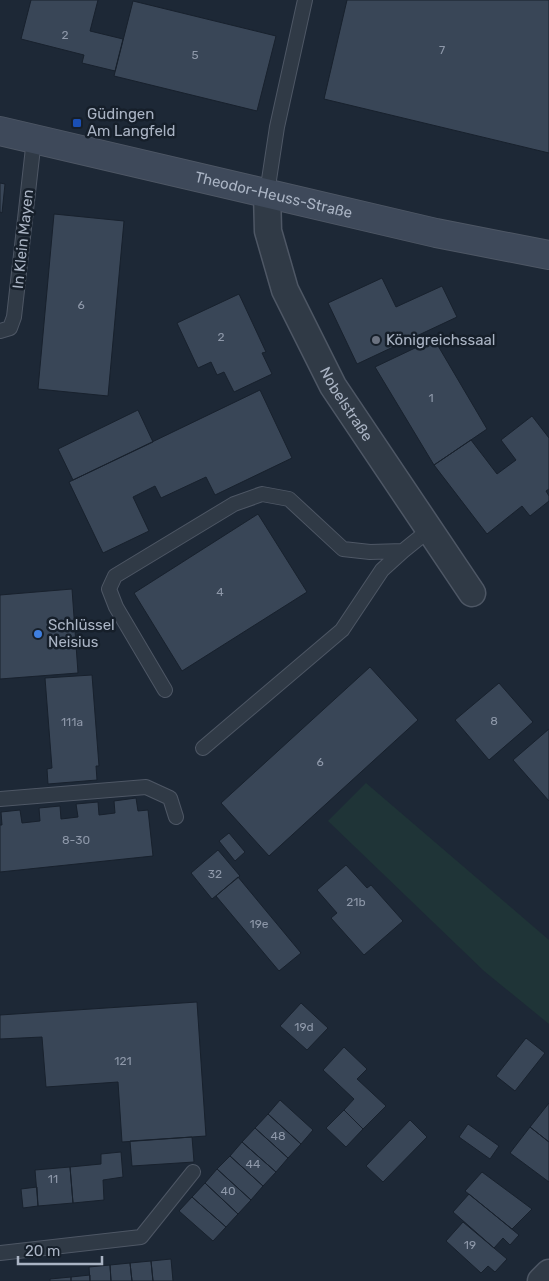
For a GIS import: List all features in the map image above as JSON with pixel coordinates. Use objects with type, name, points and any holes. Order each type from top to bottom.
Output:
[{"type":"street","name":"Theodor-Heuss-Straße","points":[[0,131],[436,233],[549,255]]},
{"type":"street","name":"Nobelstraße","points":[[267,194],[268,231],[285,290],[332,386],[472,593]]},
{"type":"street","points":[[541,1281],[549,1273]]},
{"type":"lane","points":[[267,194],[277,127],[305,0]]},
{"type":"lane","name":"In Klein Mayen","points":[[0,331],[10,328],[14,317],[34,139]]},
{"type":"lane","points":[[165,690],[116,607],[109,589],[115,576],[234,504],[262,494],[289,499],[343,549],[370,552],[402,551]]},
{"type":"lane","points":[[203,748],[342,630],[382,570],[402,551],[429,530]]},
{"type":"lane","points":[[0,799],[146,787],[170,798],[176,817]]},
{"type":"lane","points":[[0,1253],[141,1237],[193,1172]]},
{"type":"green space","points":[[366,783],[549,940],[549,1024],[484,971],[328,821]]},
{"type":"building","points":[[31,0],[98,0],[90,31],[123,39],[115,71],[82,63],[84,55],[21,39]]},
{"type":"building","points":[[347,0],[549,0],[549,153],[324,99]]},
{"type":"building","points":[[133,1],[276,36],[257,111],[114,76]]},
{"type":"building","points":[[0,183],[5,184],[2,213],[0,212]]},
{"type":"building","points":[[54,214],[124,221],[108,396],[38,389]]},
{"type":"building","name":"Königreichssaal","points":[[382,278],[396,307],[442,286],[457,317],[357,364],[328,303]]},
{"type":"building","points":[[239,294],[266,352],[262,353],[272,374],[234,392],[224,372],[217,375],[211,362],[198,368],[177,323]]},
{"type":"building","points":[[434,339],[487,429],[434,465],[375,367]]},
{"type":"building","points":[[260,390],[292,458],[215,495],[206,477],[161,498],[155,486],[133,497],[149,531],[103,553],[69,482]]},
{"type":"building","points":[[138,410],[153,442],[73,480],[58,449]]},
{"type":"building","points":[[532,416],[549,438],[549,489],[546,491],[549,501],[530,516],[522,506],[487,534],[434,465],[471,440],[497,474],[516,460],[501,440]]},
{"type":"building","points":[[258,514],[307,592],[182,671],[134,593]]},
{"type":"building","name":"Schlüssel Neisius","points":[[72,589],[78,673],[0,679],[0,595]]},
{"type":"building","points":[[370,667],[418,720],[269,856],[221,803]]},
{"type":"building","points":[[92,675],[99,766],[96,766],[97,780],[48,784],[47,769],[52,768],[45,678]]},
{"type":"building","points":[[499,683],[533,722],[489,760],[455,720]]},
{"type":"building","points":[[549,729],[549,801],[513,760]]},
{"type":"building","points":[[136,798],[138,811],[148,810],[153,856],[0,872],[1,812],[20,810],[22,823],[40,821],[39,808],[60,806],[61,819],[78,817],[76,804],[98,802],[99,815],[115,813],[114,801]]},
{"type":"building","points":[[229,833],[245,852],[235,861],[219,841]]},
{"type":"building","points":[[218,850],[240,876],[212,899],[191,873]]},
{"type":"building","points":[[346,865],[367,888],[371,885],[403,921],[364,955],[331,918],[337,913],[317,890]]},
{"type":"building","points":[[238,877],[301,953],[279,971],[216,896]]},
{"type":"building","points":[[197,1002],[206,1136],[122,1142],[118,1082],[46,1087],[42,1037],[0,1039],[0,1015]]},
{"type":"building","points":[[301,1003],[328,1028],[307,1050],[280,1026]]},
{"type":"building","points":[[526,1038],[545,1053],[515,1091],[496,1076]]},
{"type":"building","points":[[344,1047],[367,1069],[357,1079],[386,1106],[363,1129],[344,1110],[354,1099],[323,1070]]},
{"type":"building","points":[[280,1100],[313,1130],[301,1144],[268,1114]]},
{"type":"building","points":[[549,1103],[549,1142],[530,1127]]},
{"type":"building","points":[[344,1110],[363,1129],[346,1147],[326,1128]]},
{"type":"building","points":[[268,1114],[301,1144],[288,1158],[255,1128]]},
{"type":"building","points":[[410,1120],[427,1137],[383,1182],[366,1166]]},
{"type":"building","points":[[468,1124],[499,1146],[490,1159],[459,1137]]},
{"type":"building","points":[[530,1127],[549,1142],[549,1182],[510,1153]]},
{"type":"building","points":[[255,1128],[288,1158],[276,1172],[242,1142]]},
{"type":"building","points":[[192,1137],[194,1162],[132,1166],[130,1141]]},
{"type":"building","points":[[242,1142],[276,1172],[263,1186],[230,1156]]},
{"type":"building","points":[[121,1152],[123,1177],[103,1180],[104,1200],[73,1203],[70,1167],[101,1164],[101,1154]]},
{"type":"building","points":[[230,1156],[263,1186],[251,1200],[217,1169]]},
{"type":"building","points":[[70,1167],[73,1203],[38,1206],[35,1170]]},
{"type":"building","points":[[217,1169],[251,1200],[238,1214],[205,1183]]},
{"type":"building","points":[[482,1172],[532,1209],[512,1229],[465,1191]]},
{"type":"building","points":[[205,1183],[238,1214],[226,1227],[192,1197]]},
{"type":"building","points":[[37,1187],[38,1206],[23,1208],[21,1189]]},
{"type":"building","points":[[469,1194],[519,1235],[510,1245],[503,1238],[494,1248],[453,1212]]},
{"type":"building","points":[[192,1197],[226,1227],[213,1241],[179,1211]]},
{"type":"building","points":[[463,1222],[507,1259],[495,1272],[488,1266],[481,1273],[446,1241]]},
{"type":"building","points":[[171,1259],[173,1281],[153,1281],[151,1261]]},
{"type":"building","points":[[151,1261],[153,1281],[132,1281],[130,1263]]},
{"type":"building","points":[[130,1263],[132,1281],[111,1281],[110,1265]]},
{"type":"building","points":[[110,1265],[111,1281],[90,1281],[89,1267]]},
{"type":"building","points":[[90,1275],[90,1281],[71,1281],[71,1277]]},
{"type":"building","points":[[71,1277],[71,1281],[50,1281],[50,1279]]},
{"type":"place","name":"Güdingen Am Langfeld","points":[[77,123]]},
{"type":"place","name":"Königreichssaal","points":[[376,340]]},
{"type":"place","name":"Schlüssel Neisius","points":[[38,634]]}]
